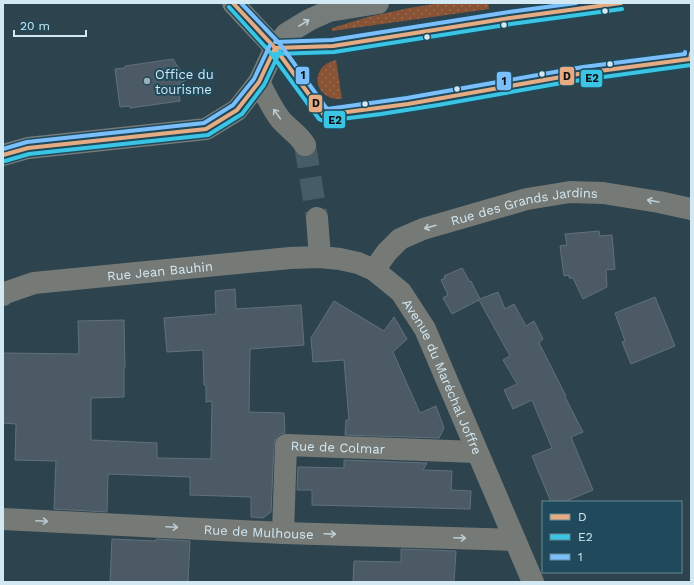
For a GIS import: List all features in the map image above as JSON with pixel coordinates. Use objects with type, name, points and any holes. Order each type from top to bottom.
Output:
[{"type":"main road","points":[[3,155],[28,148],[206,129],[237,110],[259,82],[275,48],[286,34],[329,10],[378,3]]},
{"type":"main road","points":[[3,137],[28,148]]},
{"type":"street","points":[[233,3],[275,48]]},
{"type":"street","points":[[259,82],[271,106],[282,121],[302,139],[305,145]]},
{"type":"street","name":"Rue des Grands Jardins","points":[[374,270],[387,252],[400,239],[423,229],[533,198],[570,192],[603,193],[691,209]]},
{"type":"street","points":[[317,218],[320,257]]},
{"type":"street","name":"Avenue du Maréchal Joffre","points":[[320,257],[358,263],[374,270],[401,292],[425,329],[533,582]]},
{"type":"street","name":"Rue Jean Bauhin","points":[[3,295],[34,283],[290,258],[320,257]]},
{"type":"street","name":"Rue de Colmar","points":[[283,533],[286,445],[477,452]]},
{"type":"street","name":"Rue de Mulhouse","points":[[3,519],[283,533],[515,540]]},
{"type":"shaded area","points":[[440,3],[488,3],[489,9],[332,31],[332,28],[368,17]]},
{"type":"shaded area","points":[[336,60],[342,99],[332,98],[325,95],[320,89],[318,82],[318,76],[321,69],[327,63]]},
{"type":"building","name":"Office du tourisme","points":[[173,59],[186,80],[178,85],[180,101],[130,108],[130,106],[120,107],[115,69],[125,68],[125,66]]},
{"type":"building","points":[[599,231],[600,236],[612,235],[615,269],[606,270],[607,287],[583,299],[573,278],[569,278],[569,275],[564,276],[560,246],[567,245],[565,234]]},
{"type":"building","points":[[462,268],[470,282],[471,281],[480,299],[498,292],[505,309],[514,304],[526,326],[534,321],[543,339],[539,343],[583,432],[571,437],[593,490],[566,501],[551,501],[532,456],[552,448],[532,400],[513,409],[504,390],[517,384],[503,360],[510,356],[479,300],[452,314],[443,298],[448,295],[441,280],[445,278],[444,276]]},
{"type":"building","points":[[235,289],[236,309],[301,305],[304,345],[250,349],[249,412],[284,413],[285,433],[280,434],[276,438],[274,445],[271,512],[263,518],[251,517],[251,497],[190,495],[190,477],[108,474],[107,512],[54,509],[56,461],[15,460],[16,424],[3,423],[3,353],[79,354],[78,321],[124,320],[124,397],[91,398],[91,440],[157,443],[157,458],[211,459],[212,401],[206,402],[203,350],[167,352],[164,318],[216,314],[215,291]]},
{"type":"building","points":[[655,297],[675,346],[631,364],[622,342],[625,341],[615,313]]},
{"type":"building","points":[[334,301],[384,331],[394,317],[407,339],[393,352],[420,413],[436,406],[444,428],[439,438],[345,435],[346,420],[349,420],[344,360],[313,362],[311,338]]},
{"type":"building","points":[[344,460],[427,463],[423,470],[452,471],[451,490],[471,491],[470,509],[312,505],[312,490],[297,490],[298,467],[344,468]]},
{"type":"building","points":[[112,539],[190,541],[188,582],[110,582]]},
{"type":"building","points":[[401,549],[456,551],[454,582],[353,582],[354,561],[401,562]]},
{"type":"tunnel","points":[[305,145],[317,218]]},
{"type":"transit line","name":"D","points":[[233,3],[275,48],[324,115],[408,104],[584,73],[690,59],[691,53]]},
{"type":"transit line","name":"1","points":[[241,3],[280,44],[327,109],[407,98],[583,67],[685,54],[685,52]]},
{"type":"transit line","name":"1","points":[[275,42],[332,40],[576,3]]},
{"type":"transit line","name":"D","points":[[275,48],[333,46],[510,18],[621,3]]},
{"type":"transit line","name":"E2","points":[[229,7],[270,52],[319,119],[325,121],[438,105],[567,82],[691,65]]},
{"type":"transit line","name":"E2","points":[[275,54],[334,52],[511,24],[622,9]]},
{"type":"transit line","name":"1","points":[[3,149],[27,142],[204,123],[233,105],[254,79],[270,45]]},
{"type":"transit line","name":"D","points":[[3,155],[28,148],[206,129],[237,110],[259,82],[275,48]]},
{"type":"transit line","name":"E2","points":[[5,161],[29,154],[208,135],[242,114],[264,85],[280,51]]},
{"type":"place","name":"Office du tourisme","points":[[147,81]]}]
